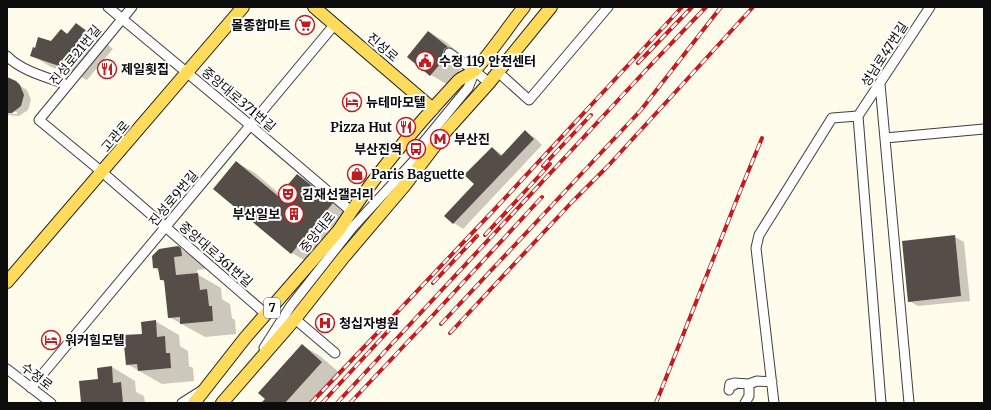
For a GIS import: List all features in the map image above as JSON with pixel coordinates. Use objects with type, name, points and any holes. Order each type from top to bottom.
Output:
[{"type":"main road","name":"고관로","points":[[7,282],[243,7]]},
{"type":"main road","name":"진성로","points":[[314,7],[433,109]]},
{"type":"main road","name":"7","points":[[222,403],[295,319],[405,185],[446,131],[489,83],[551,7]]},
{"type":"main road","name":"중앙대로","points":[[194,403],[245,338],[339,230],[384,168],[433,109],[460,79],[475,71],[521,8]]},
{"type":"street","name":"중앙대로371번길","points":[[108,7],[250,125],[351,212]]},
{"type":"street","name":"진성로21번길","points":[[39,120],[132,7]]},
{"type":"street","points":[[498,72],[529,100],[608,7]]},
{"type":"street","name":"성남로47번길","points":[[858,116],[930,7]]},
{"type":"street","name":"진성로9번길","points":[[31,388],[335,24]]},
{"type":"street","points":[[449,53],[489,83]]},
{"type":"street","points":[[7,56],[11,60],[35,73],[68,85]]},
{"type":"street","points":[[339,230],[394,177],[468,88],[475,71]]},
{"type":"street","points":[[880,84],[909,403]]},
{"type":"street","points":[[774,403],[756,248],[759,235],[832,118],[858,116],[881,403]]},
{"type":"street","name":"중앙대로361번길","points":[[39,120],[102,172],[266,314]]},
{"type":"street","points":[[885,138],[984,129]]},
{"type":"street","points":[[251,369],[290,307],[352,228],[421,153],[446,131]]},
{"type":"street","points":[[295,319],[335,353]]},
{"type":"street","name":"수정로","points":[[7,369],[51,403]]},
{"type":"street","points":[[729,390],[730,384],[734,385],[734,383],[749,384],[757,381],[772,382]]},
{"type":"street","points":[[745,403],[749,396],[749,384]]},
{"type":"street","points":[[182,403],[207,387]]},
{"type":"building","points":[[76,23],[93,36],[65,69],[30,56],[33,47],[35,48],[38,37],[51,41],[61,29],[67,34]]},
{"type":"building","points":[[428,31],[448,47],[444,49],[443,52],[445,58],[430,76],[407,57]]},
{"type":"building","points":[[7,77],[16,81],[20,85],[24,95],[21,106],[12,113],[7,113]]},
{"type":"building","points":[[525,130],[534,139],[453,224],[444,216],[474,184],[464,175],[492,147],[501,156]]},
{"type":"building","name":"부산일보","points":[[236,161],[278,196],[297,174],[333,203],[291,254],[213,189]]},
{"type":"building","points":[[955,235],[961,296],[908,302],[902,241]]},
{"type":"building","points":[[178,246],[181,248],[182,256],[174,257],[176,275],[198,273],[200,290],[207,289],[209,306],[212,306],[213,321],[180,324],[180,317],[168,318],[164,280],[160,280],[158,268],[153,268],[152,256],[159,249]]},
{"type":"building","points":[[156,320],[157,337],[165,336],[166,353],[170,353],[171,368],[138,371],[137,364],[126,365],[123,335],[142,334],[141,322]]},
{"type":"building","points":[[302,344],[322,362],[285,403],[261,403],[265,399],[258,393]]},
{"type":"building","points":[[112,366],[113,383],[121,382],[123,403],[81,403],[79,381],[98,379],[97,368]]},
{"type":"railway","points":[[311,403],[493,211],[682,7]]},
{"type":"railway","points":[[638,63],[692,7]]},
{"type":"railway","points":[[337,403],[706,7]]},
{"type":"railway","points":[[441,324],[641,110],[721,7]]},
{"type":"railway","points":[[450,333],[571,203],[608,166],[753,7]]},
{"type":"railway","points":[[543,166],[591,115]]},
{"type":"railway","points":[[656,403],[762,138]]},
{"type":"railway","points":[[485,235],[550,164]]},
{"type":"railway","points":[[350,403],[542,197]]},
{"type":"railway","points":[[433,283],[477,236]]},
{"type":"railway","points":[[322,403],[391,328]]},
{"type":"place","name":"몰종합마트","points":[[305,25]]},
{"type":"place","name":"수정 119 안전센터","points":[[425,61]]},
{"type":"place","name":"제일횟집","points":[[107,69]]},
{"type":"place","name":"뉴테마모텔","points":[[352,102]]},
{"type":"place","name":"Pizza Hut","points":[[406,127]]},
{"type":"place","name":"부산진","points":[[440,139]]},
{"type":"place","name":"부산진역","points":[[416,149]]},
{"type":"place","name":"Paris Baguette","points":[[357,174]]},
{"type":"place","name":"김재선갤러리","points":[[288,194]]},
{"type":"place","name":"부산일보","points":[[294,214]]},
{"type":"place","name":"청십자병원","points":[[325,323]]},
{"type":"place","name":"워커힐모텔","points":[[51,340]]}]
